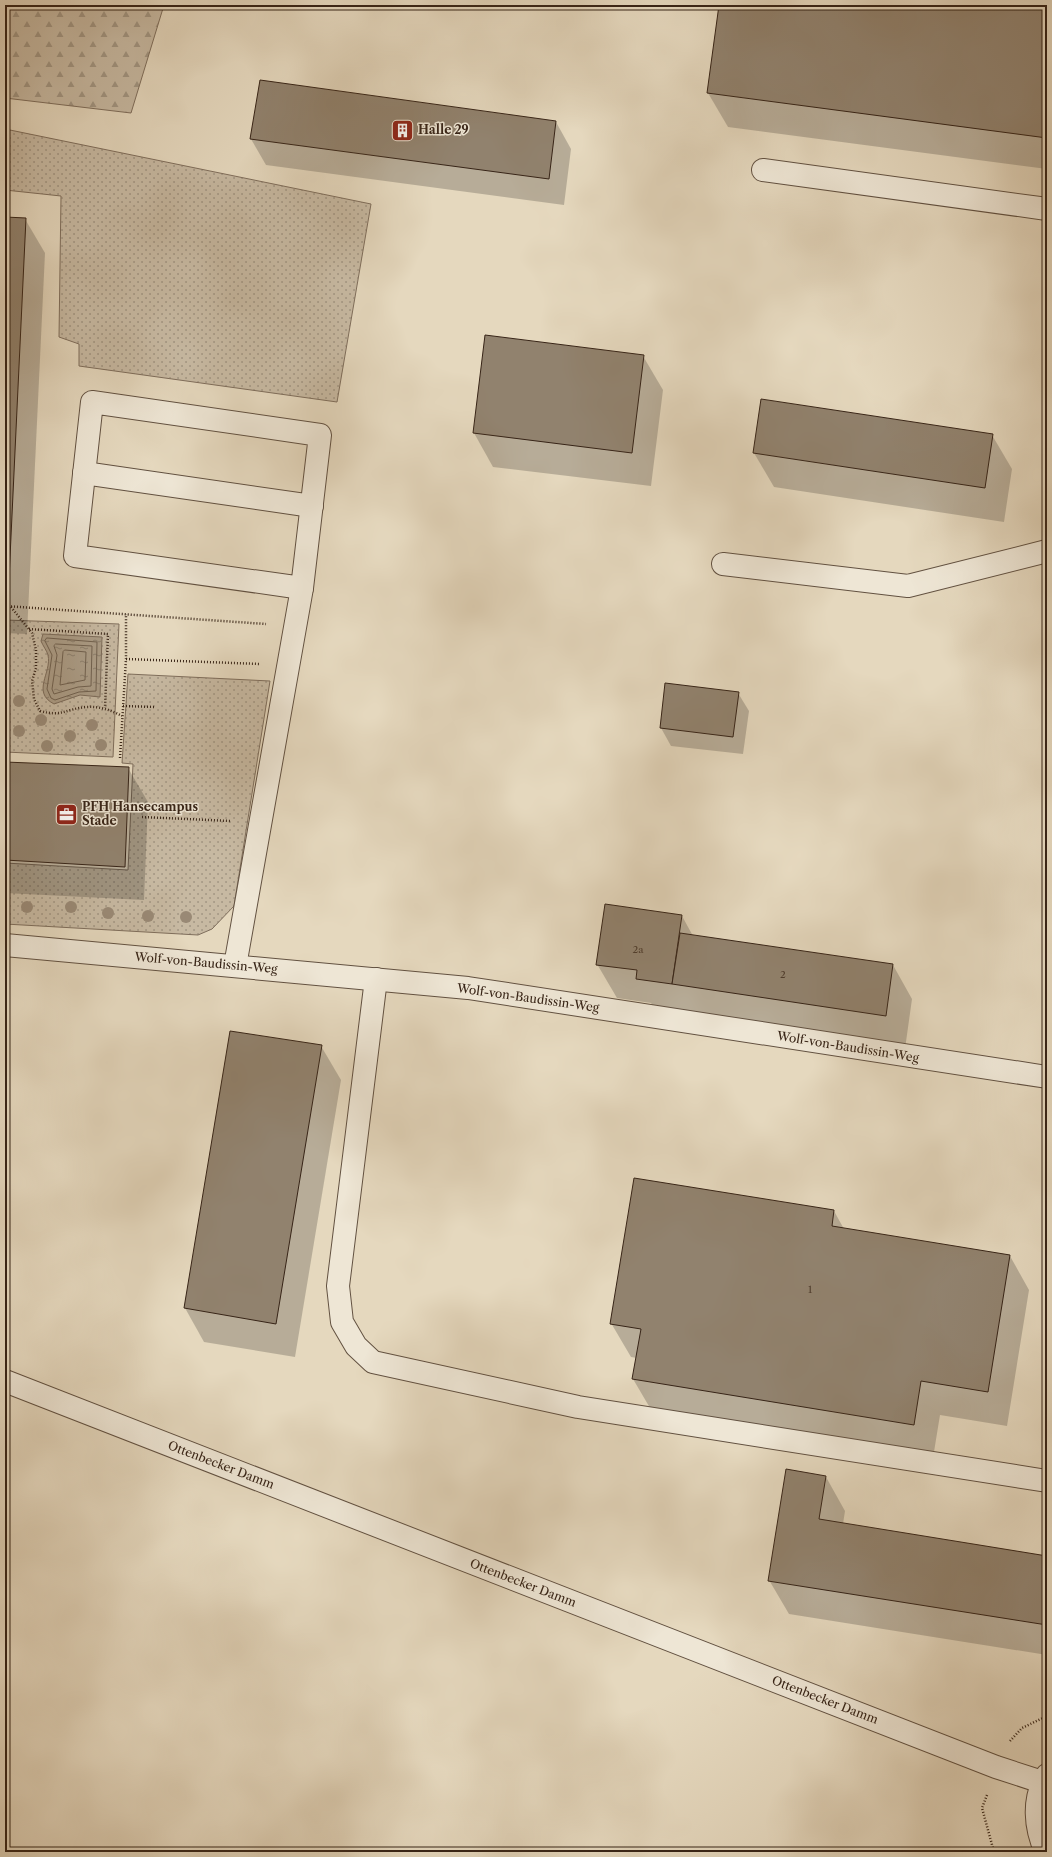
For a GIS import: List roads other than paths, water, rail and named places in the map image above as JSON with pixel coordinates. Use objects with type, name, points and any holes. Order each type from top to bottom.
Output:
[{"type":"street","points":[[763,170],[1047,209]]},
{"type":"street","points":[[236,966],[302,588],[320,434],[92,402],[75,556],[302,588]]},
{"type":"street","points":[[84,473],[312,506]]},
{"type":"street","points":[[723,564],[908,586],[1047,550]]},
{"type":"street","name":"Wolf-von-Baudissin-Weg","points":[[5,945],[468,988],[1047,1077]]},
{"type":"street","points":[[376,979],[338,1286],[342,1322],[356,1346],[373,1362],[578,1408],[1047,1481]]},
{"type":"street","name":"Ottenbecker Damm","points":[[5,1381],[989,1764],[1045,1779]]},
{"type":"street","points":[[1045,1779],[1036,1809],[1039,1836],[1046,1852]]},
{"type":"water","points":[[43,634],[102,637],[100,697],[80,695],[54,704],[47,699],[43,688],[48,655],[41,641]]},
{"type":"place","name":"Halle 29","points":[[403,130]]},
{"type":"place","name":"PFH Hansecampus Stade","points":[[66,814]]}]
